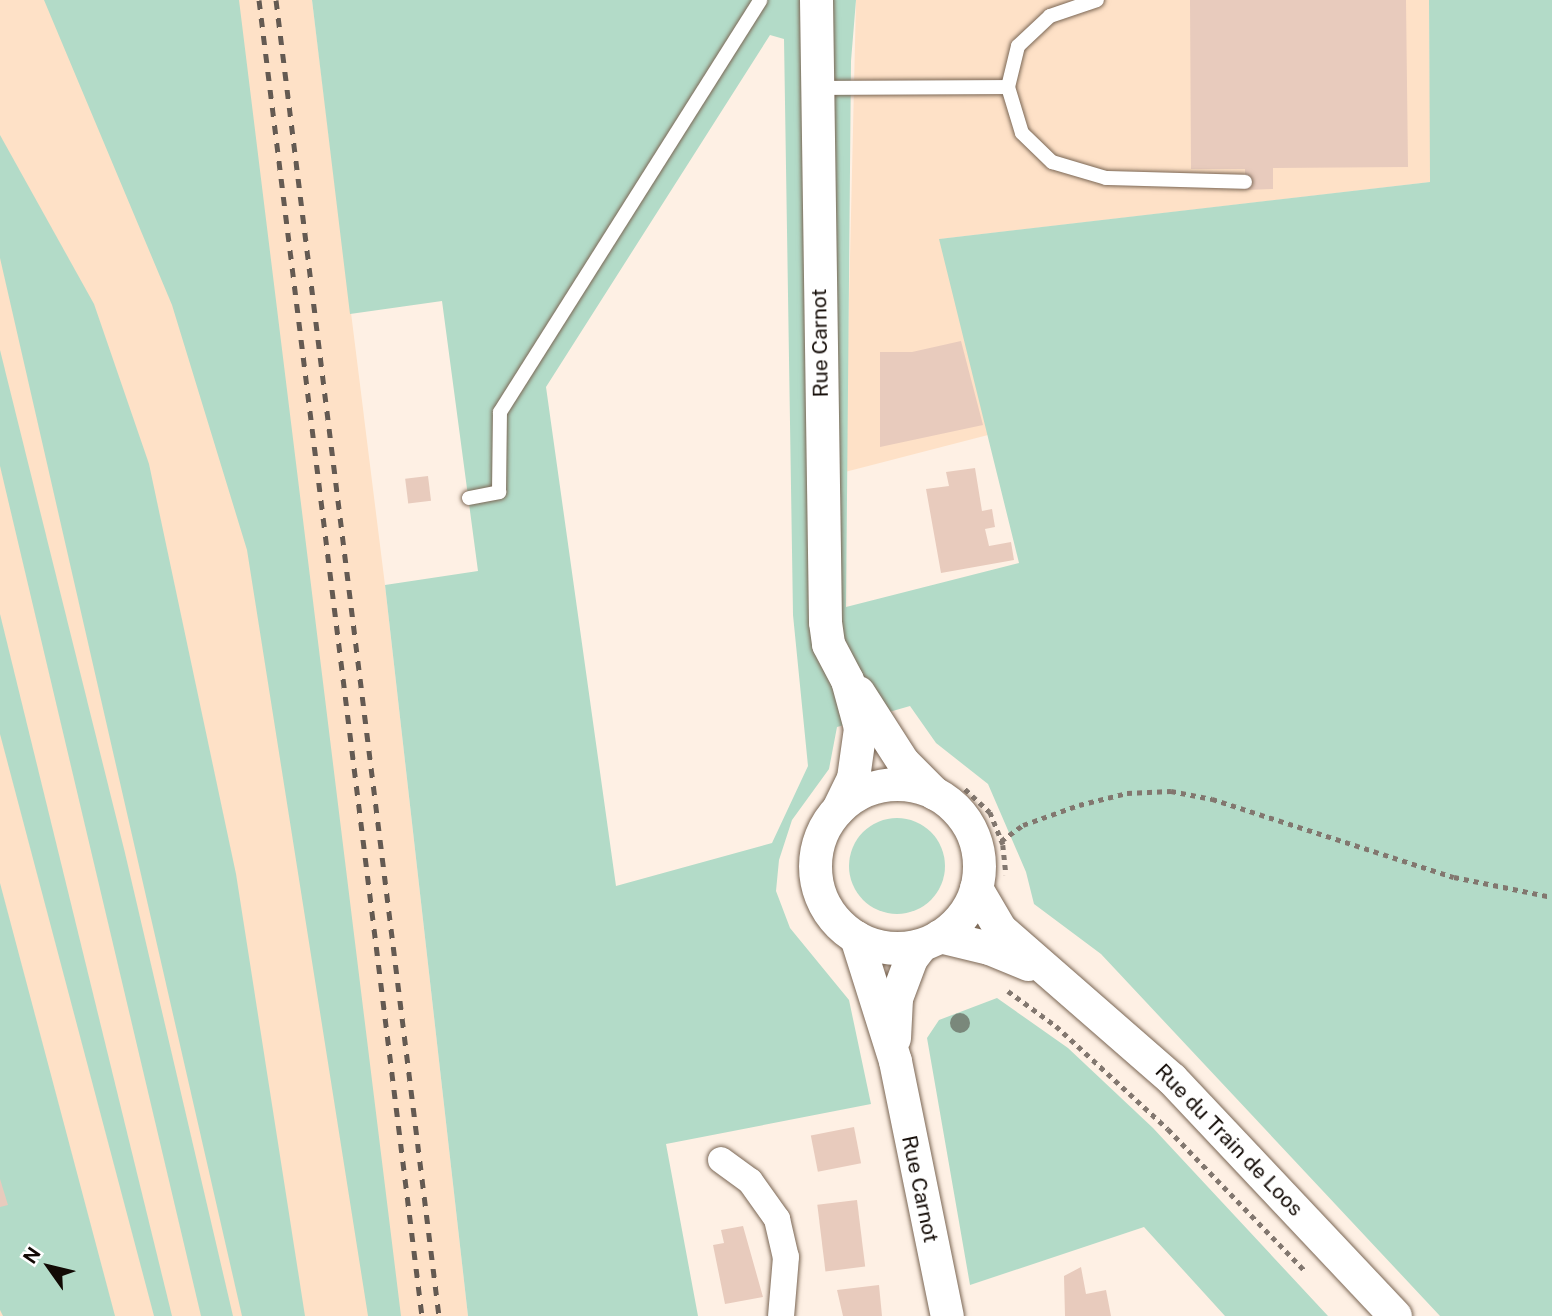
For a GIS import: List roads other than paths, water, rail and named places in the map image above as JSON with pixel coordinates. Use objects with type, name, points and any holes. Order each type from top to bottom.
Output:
[{"type":"street","name":"Rue Carnot","points":[[816,0],[825,622],[828,644],[847,680],[858,713],[859,746],[853,778],[838,809]]},
{"type":"street","name":"Rue Carnot","points":[[847,680],[864,699],[903,762],[945,788]]},
{"type":"street","points":[[884,785],[945,788],[974,838],[991,888],[962,916],[930,941],[882,947],[856,937],[827,910],[817,882],[819,843],[838,809],[864,791],[884,785]]},
{"type":"street","name":"Rue du Train de Loos","points":[[991,888],[1000,929],[1171,1079],[1395,1316]]},
{"type":"street","name":"Rue Carnot","points":[[856,937],[895,1061],[947,1316]]},
{"type":"street","name":"Rue Carnot","points":[[895,1061],[896,999],[930,941]]},
{"type":"street","name":"Rue du Train de Loos","points":[[930,941],[1001,969],[1052,976]]},
{"type":"street","points":[[721,1160],[750,1181],[777,1219],[786,1257],[780,1316]]},
{"type":"lane","points":[[468,498],[499,492],[500,412],[760,0]]},
{"type":"lane","points":[[1097,0],[1050,16],[1018,46],[1008,87],[1022,133],[1052,162],[1106,178],[1245,182]]},
{"type":"lane","points":[[816,88],[1008,87]]},
{"type":"railway","points":[[259,0],[422,1316]]},
{"type":"railway","points":[[276,0],[439,1316]]}]
